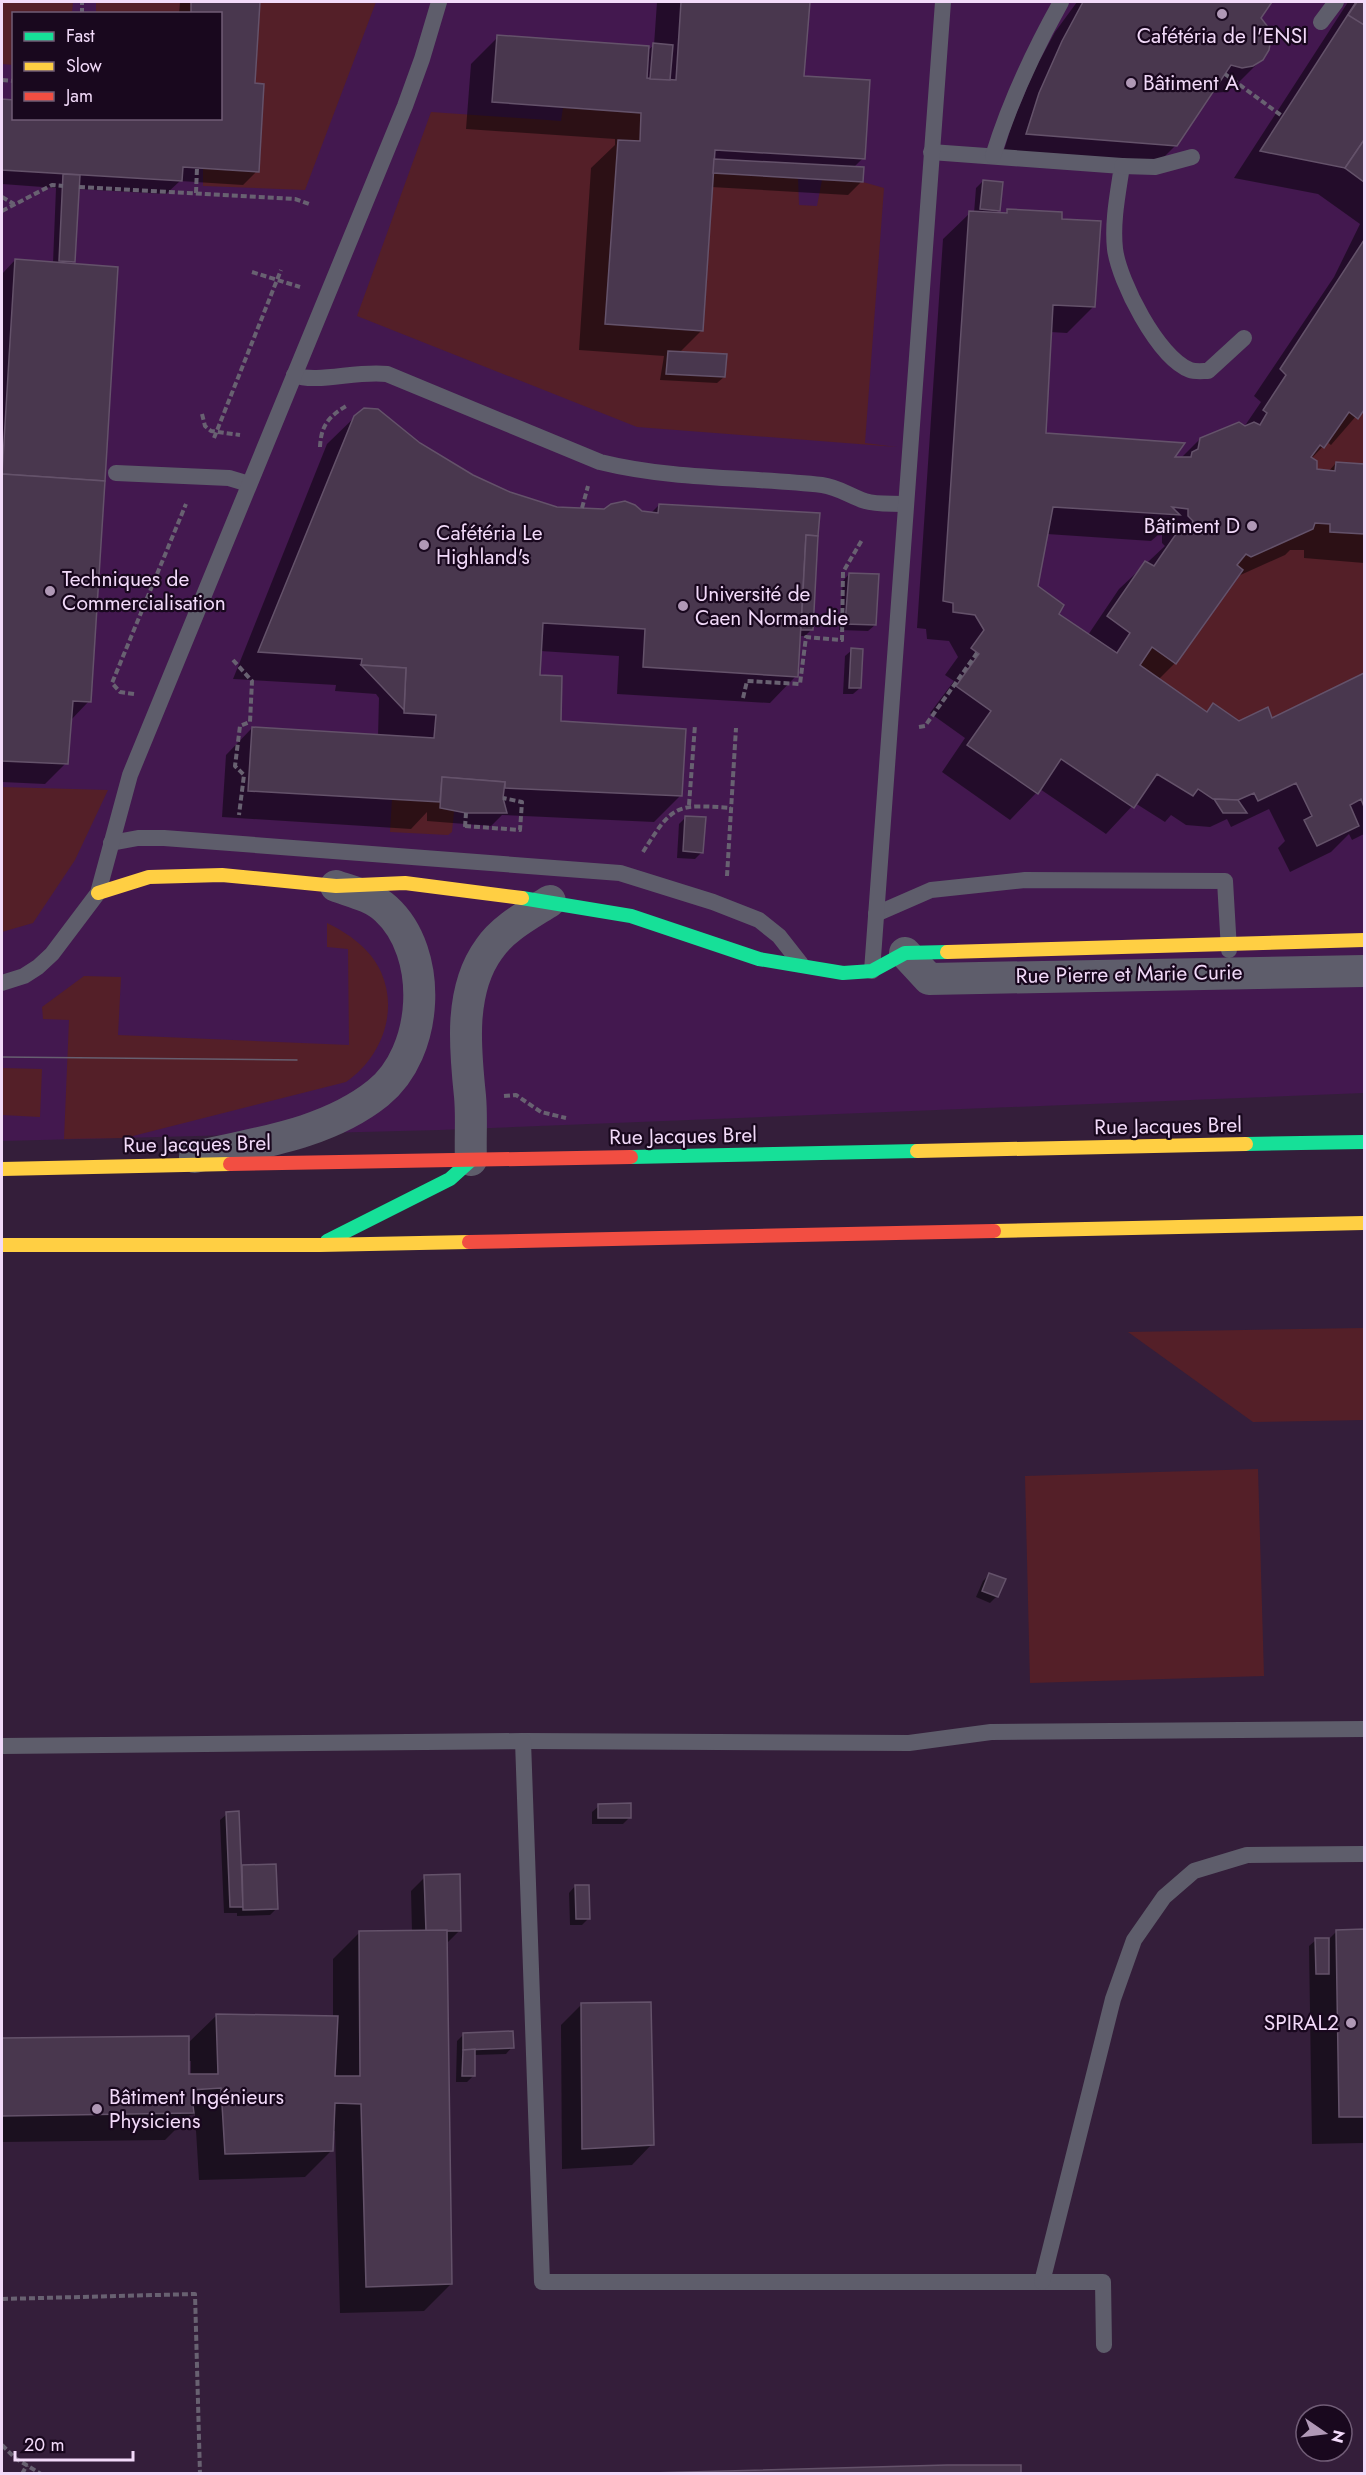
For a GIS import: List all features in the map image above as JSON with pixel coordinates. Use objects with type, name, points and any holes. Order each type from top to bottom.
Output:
[{"type":"main road","points":[[98,893],[149,877],[174,875],[222,875],[336,886],[405,883],[550,901],[631,916],[759,959],[804,968],[843,973],[872,971]]},
{"type":"main road","name":"Rue Pierre et Marie Curie","points":[[1229,958],[1365,940]]},
{"type":"main road","name":"Rue Pierre et Marie Curie","points":[[872,971],[905,953]]},
{"type":"main road","name":"Rue Jacques Brel","points":[[2,1169],[1365,1142]]},
{"type":"main road","points":[[320,1245],[450,1179],[471,1160]]},
{"type":"main road","points":[[2,1245],[320,1245],[1365,1223]]},
{"type":"street","points":[[153,1166],[287,1136],[340,1117],[379,1092],[404,1061],[416,1024],[418,1003],[413,952],[398,922],[386,909],[376,901],[336,886]]},
{"type":"street","points":[[471,1160],[466,1031],[469,1000],[476,974],[489,948],[523,919],[550,901]]},
{"type":"street","name":"Rue Pierre et Marie Curie","points":[[905,953],[929,979],[1229,958],[1365,971]]},
{"type":"lane","points":[[2,983],[24,976],[52,954],[98,893],[130,775],[405,106],[439,2]]},
{"type":"lane","points":[[872,971],[943,2]]},
{"type":"lane","points":[[993,156],[1016,88],[1034,49],[1061,2]]},
{"type":"lane","points":[[1322,22],[1336,2]]},
{"type":"lane","points":[[931,152],[1155,167],[1192,157]]},
{"type":"lane","points":[[1122,166],[1115,247],[1119,271],[1126,291],[1154,335],[1174,360],[1191,370],[1208,371],[1244,338]]},
{"type":"lane","points":[[294,375],[307,380],[362,372],[387,374],[600,462],[628,468],[690,477],[826,486],[850,492],[865,501],[906,504]]},
{"type":"lane","points":[[117,473],[229,478],[249,484]]},
{"type":"lane","points":[[111,843],[138,838],[164,838],[621,873],[713,902],[759,920],[779,936],[804,968]]},
{"type":"lane","points":[[876,914],[931,890],[1025,880],[1225,880],[1229,958]]},
{"type":"lane","points":[[2,1746],[523,1741],[909,1743],[991,1732],[1365,1729]]},
{"type":"lane","points":[[523,1741],[542,2282],[1103,2282],[1104,2345]]},
{"type":"lane","points":[[1042,2282],[1113,1999],[1134,1940],[1164,1897],[1194,1871],[1247,1855],[1365,1854]]},
{"type":"path","points":[[1225,74],[1282,116]]},
{"type":"path","points":[[196,193],[197,168]]},
{"type":"path","points":[[2,211],[52,185],[63,186]]},
{"type":"path","points":[[78,187],[295,199],[309,204]]},
{"type":"path","points":[[2,197],[15,204]]},
{"type":"path","points":[[214,438],[281,270]]},
{"type":"path","points":[[252,272],[277,278],[305,290]]},
{"type":"path","points":[[320,447],[321,432],[330,416],[355,401]]},
{"type":"path","points":[[202,414],[205,426],[217,432],[243,436]]},
{"type":"path","points":[[582,508],[588,483]]},
{"type":"path","points":[[138,694],[120,692],[112,683],[188,497]]},
{"type":"path","points":[[743,698],[747,681],[800,684],[806,637],[842,640],[843,572],[862,540]]},
{"type":"path","points":[[915,728],[925,726],[977,653]]},
{"type":"path","points":[[233,660],[252,681],[250,722],[240,726],[235,766],[244,775],[239,817]]},
{"type":"path","points":[[689,805],[695,725]]},
{"type":"path","points":[[726,884],[736,728]]},
{"type":"path","points":[[466,813],[465,824],[520,831],[522,802],[504,798]]},
{"type":"path","points":[[642,853],[675,810],[689,805],[731,808]]},
{"type":"path","points":[[2,2299],[195,2294],[200,2474]]},
{"type":"path","points":[[2,2445],[27,2466],[41,2474]]},
{"type":"path","points":[[22,2474],[27,2466]]},
{"type":"shaded area","name":"Université de Caen Normandie","points":[[2,2],[1364,2],[1364,1093],[440,1130],[2,1141]]},
{"type":"shaded area","points":[[2,2],[73,2],[72,12],[12,12],[12,65],[2,64]]},
{"type":"shaded area","points":[[96,2],[191,2],[191,12],[96,12]]},
{"type":"shaded area","points":[[260,2],[376,2],[305,190],[203,186],[203,168],[259,171],[264,85],[255,83]]},
{"type":"shaded area","points":[[563,108],[641,113],[640,141],[618,140],[606,324],[713,173],[798,178],[799,205],[817,206],[822,180],[863,182],[884,188],[865,443],[897,447],[637,427],[357,316],[431,112],[561,121]]},
{"type":"shaded area","points":[[1364,410],[1364,464],[1336,462],[1335,471],[1317,469],[1317,461],[1311,457],[1320,445],[1324,448],[1349,412],[1358,419]]},
{"type":"shaded area","points":[[1315,523],[1330,524],[1331,532],[1364,534],[1364,673],[1272,718],[1268,707],[1239,721],[1213,703],[1207,712],[1140,665],[1152,647],[1177,663],[1243,571],[1237,565],[1246,554],[1251,557],[1313,529]]},
{"type":"shaded area","points":[[2,787],[108,790],[75,860],[33,923],[2,932]]},
{"type":"shaded area","points":[[392,799],[440,802],[440,808],[454,811],[452,832],[448,835],[390,832]]},
{"type":"shaded area","points":[[327,923],[351,937],[371,956],[381,972],[388,1003],[387,1018],[377,1047],[369,1060],[346,1082],[125,1138],[64,1139],[69,1020],[43,1019],[42,1007],[84,976],[121,977],[118,1035],[349,1045],[348,949],[327,947]]},
{"type":"shaded area","points":[[2,1068],[42,1069],[40,1117],[2,1115]]},
{"type":"shaded area","points":[[1364,1328],[1364,1420],[1253,1422],[1128,1332]]},
{"type":"shaded area","points":[[1258,1469],[1264,1676],[1030,1683],[1025,1476]]},
{"type":"building","points":[[191,2],[260,2],[255,83],[264,84],[259,172],[183,167],[182,181],[2,170],[2,99],[12,100],[12,120],[222,120],[222,12],[191,12]]},
{"type":"building","points":[[681,2],[810,2],[804,76],[870,80],[865,159],[715,150],[703,331],[605,324],[618,140],[640,141],[641,113],[492,102],[497,35],[649,46],[647,78],[676,80]]},
{"type":"building","name":"Bâtiment A","points":[[1083,2],[1272,2],[1261,18],[1268,27],[1271,39],[1269,50],[1263,60],[1253,66],[1242,68],[1231,65],[1177,146],[1026,134],[1039,93],[1062,41]]},
{"type":"building","points":[[1356,2],[1364,2],[1364,140],[1345,168],[1260,151]]},
{"type":"building","points":[[1357,2],[1364,2],[1364,25],[1348,15]]},
{"type":"building","points":[[653,43],[673,45],[670,80],[650,79]]},
{"type":"building","points":[[1364,140],[1364,182],[1345,168]]},
{"type":"building","points":[[714,159],[864,167],[863,182],[713,173]]},
{"type":"building","points":[[63,174],[80,175],[75,262],[59,261]]},
{"type":"building","points":[[983,180],[1003,182],[1000,211],[980,209]]},
{"type":"building","name":"Bâtiment D","points":[[1007,209],[1062,212],[1062,219],[1101,221],[1095,307],[1053,305],[1046,433],[1185,443],[1175,457],[1191,457],[1192,452],[1198,449],[1200,438],[1239,422],[1245,426],[1254,422],[1260,425],[1267,413],[1263,410],[1286,375],[1280,369],[1364,240],[1364,410],[1358,419],[1349,412],[1324,448],[1320,445],[1311,457],[1317,461],[1317,469],[1335,471],[1336,462],[1364,464],[1364,534],[1330,532],[1330,524],[1315,523],[1313,529],[1251,557],[1246,554],[1237,565],[1243,570],[1176,664],[1152,647],[1140,665],[1207,712],[1213,703],[1239,721],[1268,707],[1272,718],[1364,673],[1364,807],[1361,799],[1350,805],[1359,826],[1317,846],[1304,820],[1312,816],[1296,783],[1258,801],[1254,793],[1238,800],[1213,799],[1198,789],[1193,796],[1157,774],[1134,808],[1061,759],[1038,794],[967,745],[991,711],[956,686],[979,654],[971,648],[984,630],[975,615],[953,612],[953,603],[943,601],[969,211],[1007,213]],"holes":[[[1053,507],[1180,515],[1172,507],[1188,509],[1188,516],[1193,521],[1186,533],[1178,531],[1154,566],[1145,561],[1107,616],[1130,633],[1117,653],[1059,614],[1064,605],[1038,586]]]},
{"type":"building","points":[[15,259],[118,267],[105,481],[2,474]]},
{"type":"building","points":[[668,351],[727,354],[725,377],[666,374]]},
{"type":"building","points":[[364,408],[378,409],[420,443],[473,475],[510,492],[557,507],[604,509],[611,504],[625,501],[642,511],[658,513],[659,504],[820,513],[818,536],[806,535],[798,677],[643,667],[645,629],[543,623],[540,675],[562,676],[561,721],[686,729],[682,796],[505,788],[505,782],[442,777],[440,802],[248,791],[252,727],[434,738],[436,715],[404,713],[406,668],[361,665],[362,659],[258,652],[354,416]]},
{"type":"building","name":"Techniques de Commercialisation","points":[[2,474],[105,481],[91,702],[73,701],[68,764],[2,761]]},
{"type":"building","points":[[806,535],[818,536],[813,630],[801,630]]},
{"type":"building","points":[[849,573],[879,574],[876,625],[845,624]]},
{"type":"building","points":[[851,648],[863,649],[861,688],[849,688]]},
{"type":"building","points":[[361,665],[406,668],[404,710]]},
{"type":"building","points":[[442,777],[505,782],[503,798],[507,813],[466,813],[440,808]]},
{"type":"building","points":[[1214,799],[1238,800],[1247,813],[1223,813]]},
{"type":"building","points":[[685,816],[706,817],[703,853],[683,851]]},
{"type":"building","points":[[989,1573],[1006,1579],[998,1597],[982,1591]]},
{"type":"building","points":[[631,1803],[631,1818],[598,1818],[598,1804]]},
{"type":"building","points":[[239,1811],[243,1907],[230,1907],[226,1812]]},
{"type":"building","points":[[276,1864],[278,1909],[243,1910],[242,1865]]},
{"type":"building","points":[[460,1874],[461,1931],[426,1931],[424,1875]]},
{"type":"building","points":[[575,1885],[589,1885],[590,1919],[576,1919]]},
{"type":"building","name":"SPIRAL2","points":[[1364,1929],[1364,2117],[1339,2117],[1336,1930]]},
{"type":"building","name":"Bâtiment Ingénieurs Physiciens","points":[[447,1930],[452,2284],[366,2287],[361,2104],[335,2103],[333,2151],[225,2154],[221,2088],[191,2090],[194,2113],[2,2116],[2,2038],[189,2036],[189,2074],[218,2074],[216,2014],[338,2016],[335,2076],[360,2076],[359,1931]]},
{"type":"building","points":[[1315,1938],[1329,1938],[1329,1974],[1316,1974]]},
{"type":"building","points":[[651,2002],[654,2145],[582,2149],[581,2003]]},
{"type":"building","points":[[513,2031],[514,2048],[463,2050],[463,2033]]},
{"type":"building","points":[[475,2049],[475,2076],[462,2076],[463,2050]]},
{"type":"building","points":[[1021,2465],[1021,2474],[611,2474]]},
{"type":"tram line","points":[[2,1057],[297,1060]]},
{"type":"traffic: fast","points":[[522,898],[631,916],[759,959],[843,973],[872,971],[905,953],[947,952]]},
{"type":"traffic: fast","points":[[1246,1144],[1364,1142]]},
{"type":"traffic: fast","points":[[631,1157],[917,1151]]},
{"type":"traffic: fast","points":[[327,1241],[450,1179],[471,1160]]},
{"type":"traffic: slow","points":[[98,893],[149,877],[222,875],[336,886],[405,883],[522,898]]},
{"type":"traffic: slow","points":[[947,952],[1364,940]]},
{"type":"traffic: slow","points":[[917,1151],[1246,1144]]},
{"type":"traffic: slow","points":[[2,1169],[230,1164]]},
{"type":"traffic: slow","points":[[994,1231],[1364,1223]]},
{"type":"traffic: slow","points":[[2,1245],[320,1245],[469,1242]]},
{"type":"traffic: jam","points":[[230,1164],[631,1157]]},
{"type":"traffic: jam","points":[[469,1242],[994,1231]]},
{"type":"place","name":"Cafétéria de l'ENSI","points":[[1222,14]]},
{"type":"place","name":"Bâtiment A","points":[[1131,83]]},
{"type":"place","name":"Bâtiment D","points":[[1252,526]]},
{"type":"place","name":"Cafétéria Le Highland's","points":[[424,545]]},
{"type":"place","name":"Techniques de Commercialisation","points":[[50,591]]},
{"type":"place","name":"Université de Caen Normandie","points":[[683,606]]},
{"type":"place","name":"SPIRAL2","points":[[1351,2023]]},
{"type":"place","name":"Bâtiment Ingénieurs Physiciens","points":[[97,2109]]}]
